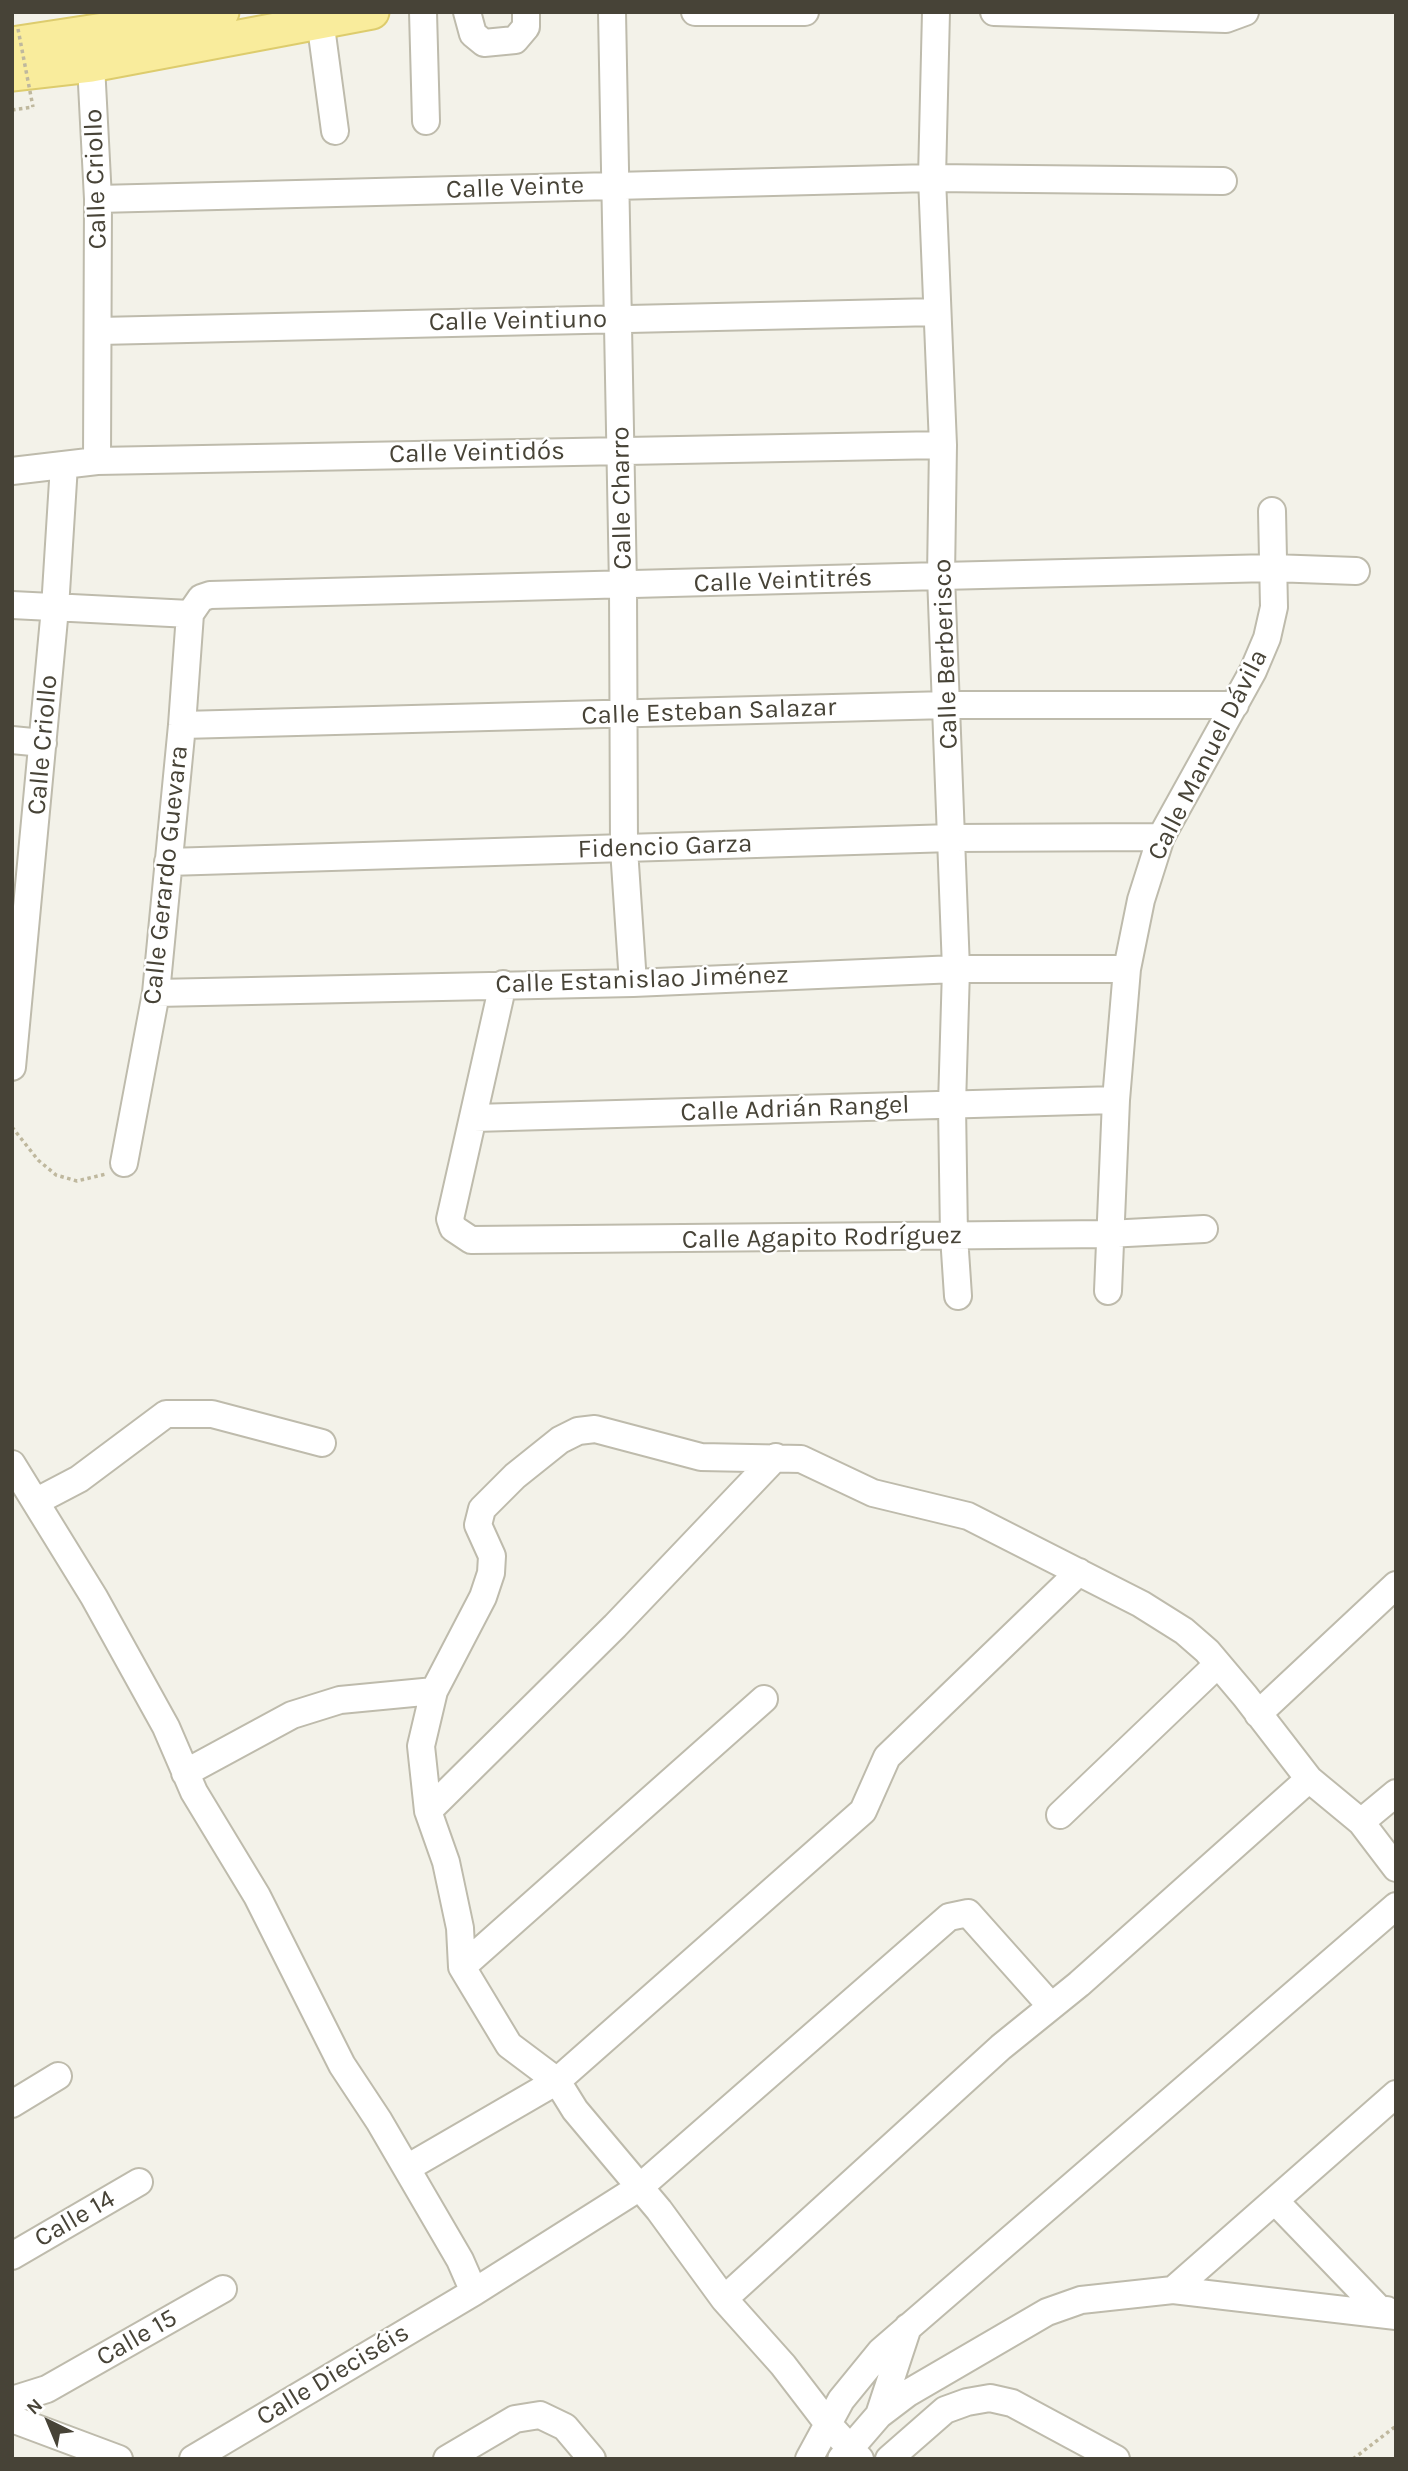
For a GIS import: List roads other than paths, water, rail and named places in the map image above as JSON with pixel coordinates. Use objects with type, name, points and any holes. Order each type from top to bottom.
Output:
[{"type":"main road","points":[[12,74],[90,65],[162,28],[222,12]]},
{"type":"main road","points":[[15,37],[372,12]]},
{"type":"street","points":[[423,12],[426,121]]},
{"type":"street","points":[[467,12],[473,34],[484,43],[514,40],[526,27],[526,12]]},
{"type":"street","name":"Calle Charro","points":[[612,12],[623,586],[624,849],[633,983]]},
{"type":"street","points":[[695,12],[805,12]]},
{"type":"street","name":"Calle Berberisco","points":[[936,12],[932,178],[943,445],[941,576],[956,969],[951,1105],[958,1296]]},
{"type":"street","points":[[994,12],[1226,19],[1245,12]]},
{"type":"street","points":[[320,17],[321,41],[335,131]]},
{"type":"street","name":"Calle Criollo","points":[[90,65],[97,199],[97,461]]},
{"type":"street","name":"Calle Veinte","points":[[97,199],[932,178],[1223,181]]},
{"type":"street","name":"Calle Veintiuno","points":[[99,331],[937,312]]},
{"type":"street","name":"Calle Veintidós","points":[[12,471],[97,461],[943,445]]},
{"type":"street","name":"Calle Criollo","points":[[12,1067],[55,608],[64,464]]},
{"type":"street","name":"Calle Manuel Dávila","points":[[1108,1291],[1108,1234],[1127,969],[1141,900],[1161,837],[1235,705],[1267,638],[1273,607],[1272,511]]},
{"type":"street","name":"Calle Veintitrés","points":[[190,614],[201,598],[210,595],[1272,568],[1356,571]]},
{"type":"street","points":[[12,605],[190,614]]},
{"type":"street","name":"Calle Gerardo Guevara","points":[[124,1163],[156,993],[190,614]]},
{"type":"street","name":"Calle Esteban Salazar","points":[[182,725],[948,705],[1235,705]]},
{"type":"street","points":[[12,740],[43,743]]},
{"type":"street","name":"Fidencio Garza","points":[[168,862],[952,838],[1161,837]]},
{"type":"street","name":"Calle Estanislao Jiménez","points":[[156,993],[633,983],[956,969],[1127,969]]},
{"type":"street","points":[[474,1118],[503,984]]},
{"type":"street","name":"Calle Adrián Rangel","points":[[474,1118],[1116,1100]]},
{"type":"street","name":"Calle Agapito Rodríguez","points":[[474,1118],[450,1219],[460,1236],[482,1242],[1108,1234],[1204,1229]]},
{"type":"street","points":[[37,1501],[79,1479],[166,1414],[212,1414],[322,1443]]},
{"type":"street","points":[[908,2327],[878,2415],[850,2455],[783,2365],[724,2299],[640,2187],[575,2110],[557,2081],[509,2045],[462,1967],[460,1928],[446,1862],[428,1811],[421,1746],[433,1691],[483,1597],[491,1573],[492,1556],[478,1525],[482,1509],[515,1476],[560,1440],[578,1431],[595,1429],[701,1457],[801,1459],[873,1493],[968,1516],[1141,1604],[1184,1631],[1218,1664],[1309,1779],[1361,1822],[1396,1868]]},
{"type":"street","points":[[428,1811],[615,1626],[776,1457]]},
{"type":"street","points":[[12,1464],[37,1501],[166,1727],[194,1792],[257,1896],[342,2065],[407,2168],[460,2260],[474,2292]]},
{"type":"street","points":[[407,2168],[557,2081],[863,1811],[887,1757],[1079,1572]]},
{"type":"street","points":[[1258,1714],[1396,1585]]},
{"type":"street","points":[[1060,1815],[1218,1664]]},
{"type":"street","points":[[185,1773],[304,1711],[340,1700],[433,1691]]},
{"type":"street","points":[[462,1967],[764,1699]]},
{"type":"street","points":[[724,2299],[1001,2047],[1309,1779]]},
{"type":"street","points":[[1361,1822],[1396,1793]]},
{"type":"street","points":[[809,2459],[856,2379],[880,2351],[1396,1906]]},
{"type":"street","name":"Calle Dieciséis","points":[[193,2459],[474,2292],[640,2187],[949,1917],[968,1913],[1051,2006]]},
{"type":"street","points":[[12,2104],[58,2076]]},
{"type":"street","points":[[1173,2290],[1396,2094]]},
{"type":"street","name":"Calle 14","points":[[12,2256],[139,2182]]},
{"type":"street","points":[[1276,2202],[1392,2311]]},
{"type":"street","name":"Calle 15","points":[[12,2400],[47,2389],[223,2289]]},
{"type":"street","points":[[878,2415],[946,2369],[1047,2312],[1092,2298],[1173,2290],[1392,2311]]},
{"type":"street","points":[[889,2459],[944,2410],[990,2398],[1012,2403],[1116,2459]]},
{"type":"street","points":[[447,2459],[514,2419],[540,2416],[565,2427],[592,2459]]},
{"type":"street","points":[[12,2419],[119,2459]]}]
